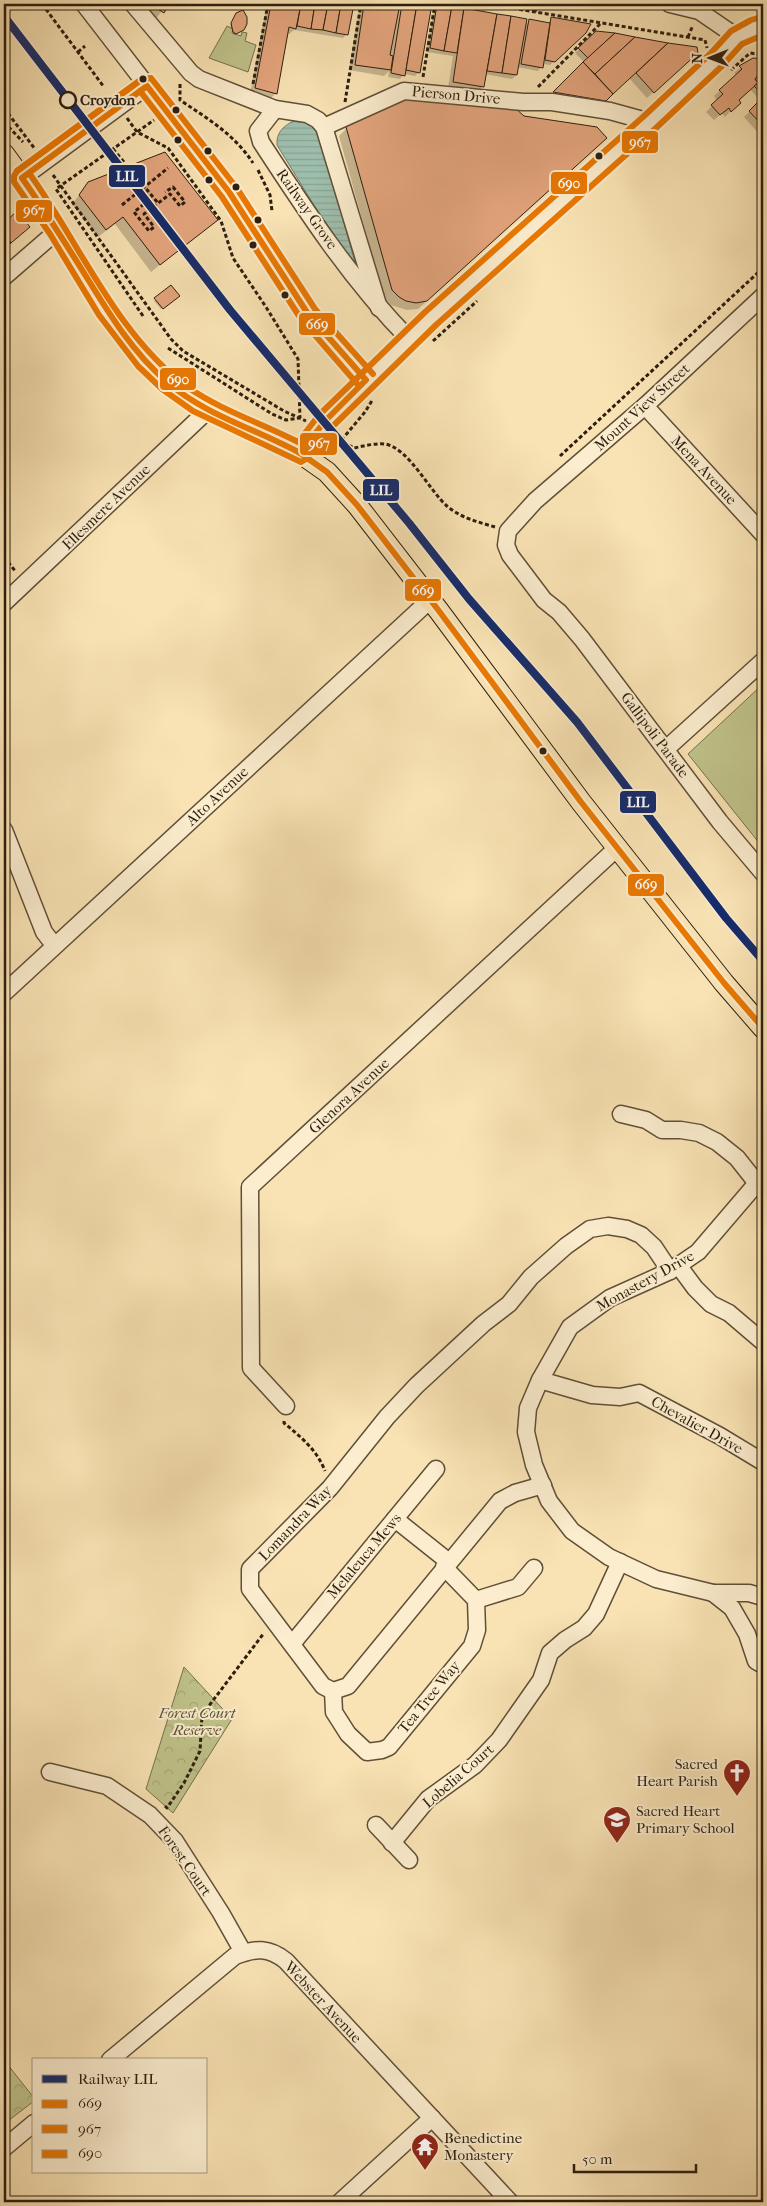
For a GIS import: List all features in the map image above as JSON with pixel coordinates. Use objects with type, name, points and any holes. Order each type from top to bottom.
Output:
[{"type":"main road","points":[[4,154],[57,231],[106,309],[140,355],[167,382],[208,410],[274,439],[300,453],[327,472],[357,505],[618,848],[724,983],[763,1028]]},
{"type":"street","points":[[84,4],[229,192],[308,314],[371,386]]},
{"type":"street","points":[[133,4],[177,54],[191,73],[199,79],[250,100],[275,108],[307,114],[331,124]]},
{"type":"street","points":[[670,4],[699,11],[737,37]]},
{"type":"street","points":[[300,453],[325,421],[371,386],[409,339],[650,122],[716,60],[737,37],[754,28],[763,26]]},
{"type":"street","points":[[22,178],[147,86]]},
{"type":"street","name":"Pierson Drive","points":[[331,124],[404,91],[421,91],[523,102],[552,102],[610,111],[650,122]]},
{"type":"street","name":"Railway Grove","points":[[275,108],[258,131],[261,142],[335,251],[379,308],[409,339]]},
{"type":"street","name":"Railway Grove","points":[[331,124],[379,308]]},
{"type":"street","points":[[4,277],[57,231]]},
{"type":"street","name":"Mount View Street","points":[[508,532],[535,502],[645,406],[763,296]]},
{"type":"street","name":"Mena Avenue","points":[[645,406],[763,534]]},
{"type":"street","name":"Ellesmere Avenue","points":[[4,603],[208,410]]},
{"type":"street","name":"Gallipoli Parade","points":[[508,532],[506,545],[510,555],[544,600],[559,612],[582,639],[720,822],[763,873]]},
{"type":"street","name":"Alto Avenue","points":[[4,993],[430,600]]},
{"type":"street","points":[[666,749],[763,661]]},
{"type":"street","points":[[4,830],[44,932],[54,946]]},
{"type":"street","name":"Glenora Avenue","points":[[286,1406],[252,1368],[250,1187],[618,848]]},
{"type":"street","points":[[621,1114],[646,1120],[662,1130],[681,1130],[699,1133],[717,1142],[760,1179]]},
{"type":"street","name":"Monastery Drive","points":[[760,1179],[698,1252],[674,1268],[610,1298],[570,1327],[540,1380],[528,1408],[526,1432],[534,1465],[549,1501],[572,1531],[620,1562],[656,1579],[713,1593],[750,1593],[763,1597]]},
{"type":"street","name":"Lomandra Way","points":[[333,1691],[323,1686],[250,1589],[250,1569],[330,1488],[387,1417],[418,1384],[482,1324],[509,1304],[531,1277],[566,1246],[590,1229],[608,1226],[627,1228],[641,1234],[711,1304],[729,1313],[763,1342]]},
{"type":"street","name":"Chevalier Drive","points":[[540,1380],[592,1395],[620,1397],[639,1393],[720,1436],[763,1462]]},
{"type":"street","name":"Melaleuca Mews","points":[[292,1644],[436,1469]]},
{"type":"street","points":[[333,1691],[348,1686],[500,1501],[515,1494],[543,1486]]},
{"type":"street","points":[[395,1519],[447,1565],[476,1600],[518,1588],[534,1568]]},
{"type":"street","name":"Lobelia Court","points":[[392,1842],[428,1799],[474,1765],[499,1740],[541,1680],[550,1653],[565,1640],[584,1628],[596,1614],[620,1562]]},
{"type":"street","points":[[713,1593],[732,1608],[747,1634],[756,1661],[763,1665]]},
{"type":"street","name":"Tea Tree Way","points":[[333,1691],[334,1712],[348,1734],[367,1752],[389,1747],[472,1646],[477,1630],[476,1600]]},
{"type":"street","name":"Forest Court","points":[[50,1772],[107,1786],[150,1815],[174,1841],[243,1952]]},
{"type":"street","points":[[376,1825],[409,1860]]},
{"type":"street","name":"Webster Avenue","points":[[112,2058],[226,1963],[243,1952],[267,1949],[277,1953],[510,2202]]},
{"type":"street","points":[[340,2202],[432,2118]]},
{"type":"street","points":[[4,2148],[32,2125]]},
{"type":"path","points":[[42,4],[104,87]]},
{"type":"path","points":[[250,100],[268,4]]},
{"type":"path","points":[[331,124],[336,112],[344,106],[361,4]]},
{"type":"path","points":[[421,91],[435,4]]},
{"type":"path","points":[[487,4],[705,40],[707,48],[726,74],[750,53],[763,55]]},
{"type":"path","points":[[535,12],[537,4]]},
{"type":"path","points":[[523,102],[601,23]]},
{"type":"path","points":[[78,52],[86,46]]},
{"type":"path","points":[[4,108],[45,161],[60,185],[171,339],[183,351],[354,448],[373,444],[387,444],[408,458],[448,506],[464,517],[508,532]]},
{"type":"path","points":[[124,114],[137,132],[168,148],[221,221],[233,258],[298,359],[300,418]]},
{"type":"path","points":[[143,316],[56,189],[156,118]]},
{"type":"path","points":[[4,122],[23,142]]},
{"type":"path","points":[[230,134],[243,148],[259,172],[270,195],[272,211]]},
{"type":"path","points":[[113,149],[158,203]]},
{"type":"path","points":[[122,205],[168,168],[155,178]]},
{"type":"path","points":[[144,204],[134,213],[149,231],[154,227],[144,214],[170,194],[180,206],[185,202],[172,187],[165,192]]},
{"type":"path","points":[[555,460],[763,268]]},
{"type":"path","points":[[428,346],[478,300]]},
{"type":"path","points":[[168,348],[272,414],[286,420],[300,418]]},
{"type":"path","points":[[340,439],[365,412],[371,386]]},
{"type":"path","points":[[286,1406],[284,1423],[306,1441],[320,1459],[330,1488]]},
{"type":"path","points":[[150,1815],[161,1802],[167,1808],[184,1783],[200,1751],[202,1714],[204,1709],[221,1691],[273,1620]]},
{"type":"green space","points":[[227,26],[233,29],[232,33],[241,36],[242,32],[247,33],[245,41],[256,45],[248,72],[209,58]]},
{"type":"green space","points":[[763,684],[763,840],[760,844],[688,754]]},
{"type":"green space","name":"Forest Court Reserve","points":[[184,1667],[232,1719],[173,1813],[146,1789]]},
{"type":"green space","points":[[4,2060],[32,2095],[32,2103],[4,2124]]},
{"type":"shaded area","points":[[296,120],[312,124],[318,130],[358,273],[339,246],[277,145],[279,133],[288,124]]},
{"type":"building","points":[[150,4],[169,4],[164,13]]},
{"type":"building","points":[[271,4],[301,4],[296,29],[289,27],[277,94],[255,88]]},
{"type":"building","points":[[301,4],[315,4],[311,29],[297,26]]},
{"type":"building","points":[[315,4],[328,4],[323,30],[311,29]]},
{"type":"building","points":[[328,4],[341,4],[336,33],[323,30]]},
{"type":"building","points":[[341,4],[354,4],[348,35],[336,33]]},
{"type":"building","points":[[364,4],[400,4],[390,55],[393,56],[391,70],[355,65]]},
{"type":"building","points":[[402,4],[417,4],[405,76],[391,73]]},
{"type":"building","points":[[417,4],[432,4],[420,73],[406,70]]},
{"type":"building","points":[[437,4],[452,6],[444,51],[430,48]]},
{"type":"building","points":[[452,6],[464,8],[457,53],[444,51]]},
{"type":"building","points":[[464,8],[497,14],[484,87],[453,82]]},
{"type":"building","points":[[243,10],[247,17],[247,24],[244,30],[236,34],[233,32],[231,23],[236,13]]},
{"type":"building","points":[[497,14],[511,16],[502,73],[487,71]]},
{"type":"building","points":[[511,16],[527,19],[517,75],[502,73]]},
{"type":"building","points":[[551,17],[591,24],[586,33],[555,62],[545,60]]},
{"type":"building","points":[[529,19],[550,23],[543,68],[521,64]]},
{"type":"building","points":[[596,31],[615,33],[588,58],[578,48]]},
{"type":"building","points":[[615,33],[635,37],[595,74],[583,62]]},
{"type":"building","points":[[635,37],[668,43],[613,94],[595,74]]},
{"type":"building","points":[[668,43],[697,47],[698,53],[654,93],[636,73]]},
{"type":"building","points":[[753,58],[763,59],[763,70],[755,79],[758,83],[739,100],[741,103],[731,112],[729,108],[720,115],[711,105],[723,94],[719,90],[742,69],[739,66]]},
{"type":"building","points":[[583,62],[613,94],[606,101],[553,92]]},
{"type":"building","points":[[763,70],[763,91],[761,93],[754,86],[758,83],[755,79]]},
{"type":"building","points":[[763,97],[763,126],[749,111]]},
{"type":"building","points":[[404,99],[515,108],[524,116],[597,127],[607,138],[427,301],[416,303],[406,301],[392,290],[346,127],[352,122]]},
{"type":"building","points":[[165,152],[218,220],[160,265],[123,217],[106,230],[79,195],[88,182]]},
{"type":"building","points":[[17,211],[30,227],[11,243],[4,233],[4,223]]},
{"type":"building","points":[[4,233],[11,243],[4,250]]},
{"type":"building","points":[[171,285],[180,296],[163,309],[154,298]]},
{"type":"rail line","name":"LIL","points":[[4,16],[230,310],[409,523],[469,599],[577,722],[726,918],[763,961]]},
{"type":"transit line","name":"690","points":[[29,173],[119,314],[161,365],[199,395],[298,442],[319,415],[424,313],[644,116],[710,54],[731,31],[751,20],[761,17]]},
{"type":"transit line","name":"967","points":[[142,79],[17,171],[14,176],[14,182],[50,234],[99,315],[138,366],[162,389],[193,411],[301,462],[306,459],[332,427],[436,325],[656,128],[722,66],[742,44],[763,35]]},
{"type":"transit line","name":"690","points":[[17,171],[142,79],[151,78],[236,187],[315,309],[373,374]]},
{"type":"transit line","name":"669","points":[[147,86],[229,192],[308,314],[366,380],[325,421],[300,453],[198,404],[182,394],[154,370],[132,345],[112,317],[22,178],[147,86]]},
{"type":"transit line","name":"967","points":[[140,91],[222,197],[301,319],[359,386]]},
{"type":"transit line","name":"669","points":[[300,453],[327,472],[357,505],[439,611],[581,802],[724,983],[763,1028]]},
{"type":"place","name":"Croydon","points":[[68,100]]},
{"type":"place","name":"Sacred Heart Parish","points":[[737,1797]]},
{"type":"place","name":"Sacred Heart Primary School","points":[[617,1844]]},
{"type":"place","name":"Benedictine Monastery","points":[[425,2171]]}]
